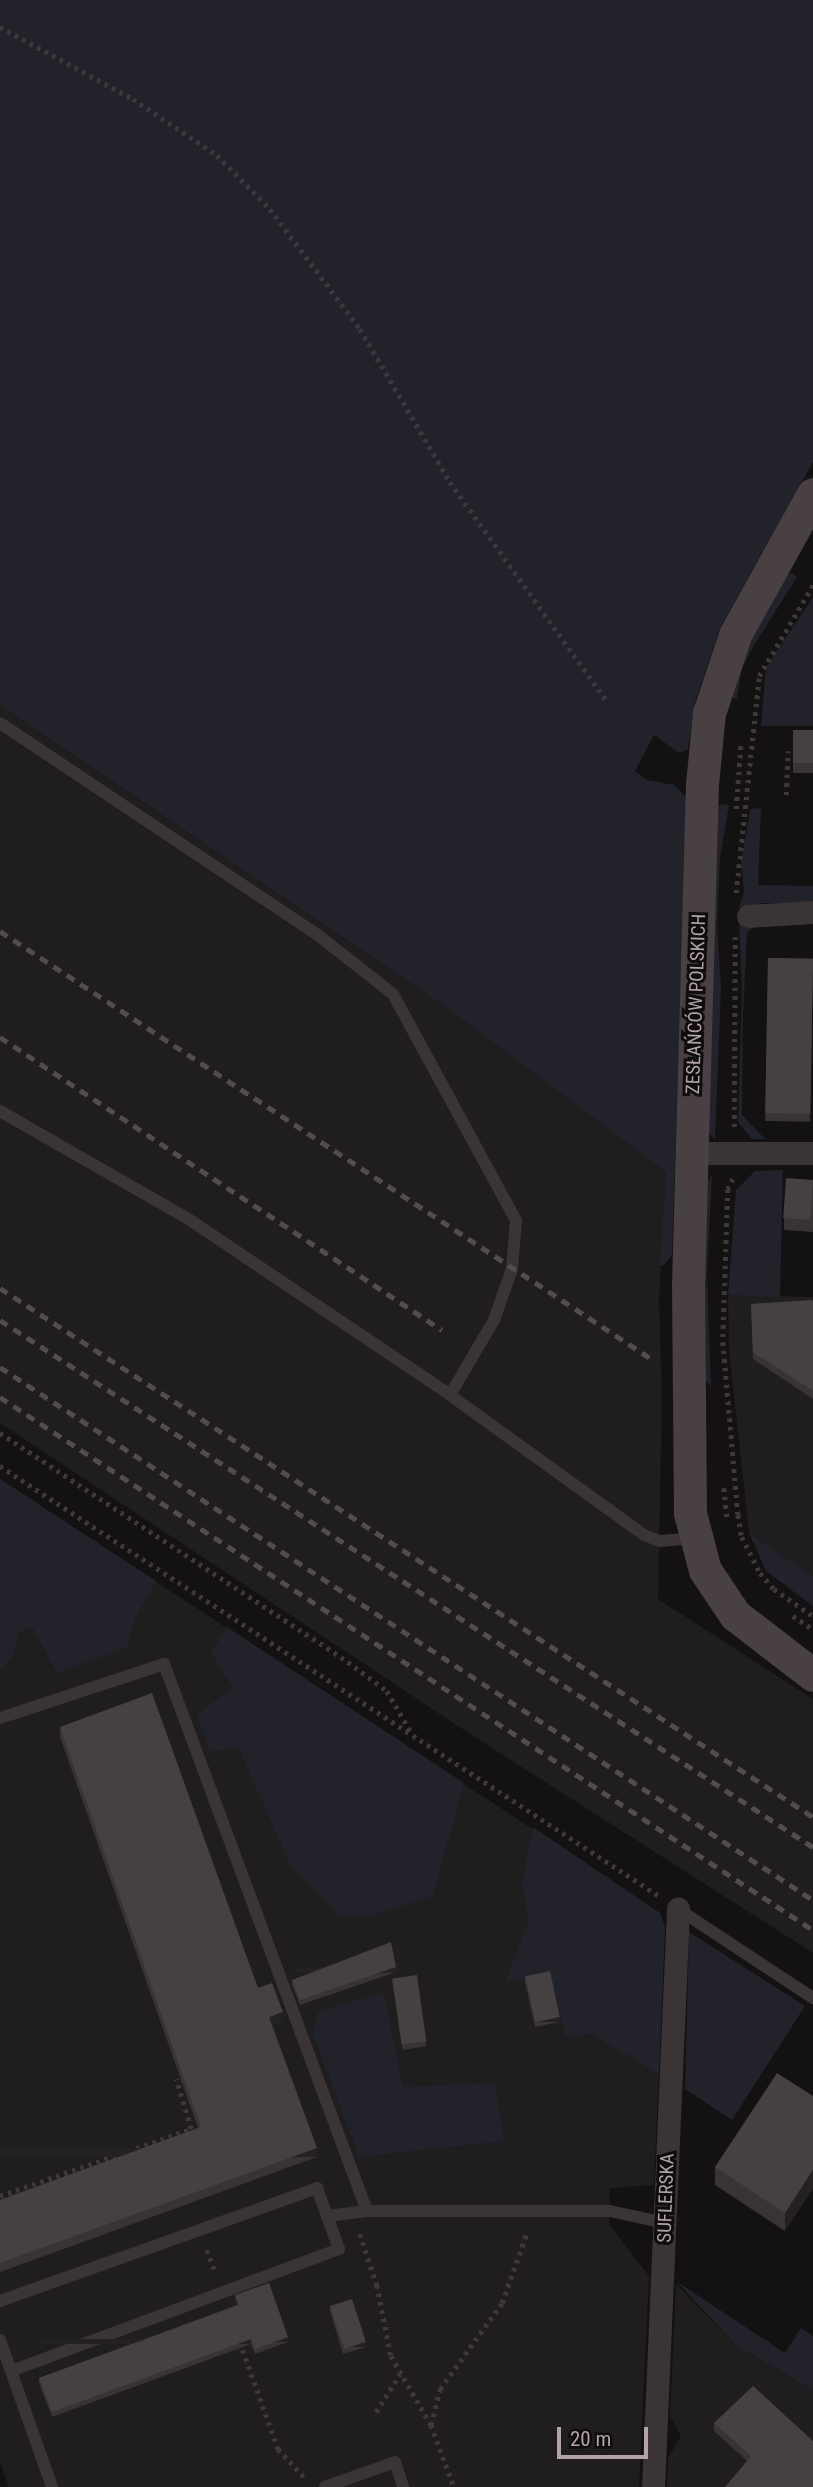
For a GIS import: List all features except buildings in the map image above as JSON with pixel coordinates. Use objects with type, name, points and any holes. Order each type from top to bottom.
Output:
[{"type":"main road","name":"ZESŁAŃCÓW POLSKICH","points":[[813,494],[735,635],[709,713],[702,784],[691,1153],[688,1429],[690,1513],[705,1570],[735,1615],[813,1675]]},
{"type":"street","points":[[739,916],[813,912]]},
{"type":"street","points":[[691,1153],[813,1153]]},
{"type":"street","name":"SUFLERSKA","points":[[653,2487],[678,1909]]},
{"type":"lane","points":[[0,723],[318,936],[393,994],[516,1221],[512,1269],[494,1320],[450,1395]]},
{"type":"lane","points":[[0,1111],[187,1218],[450,1395],[644,1535],[660,1541],[696,1538]]},
{"type":"lane","points":[[0,1718],[164,1664],[366,2211]]},
{"type":"lane","points":[[678,1909],[813,1998]]},
{"type":"lane","points":[[0,2301],[317,2188],[339,2249],[11,2371]]},
{"type":"lane","points":[[327,2216],[366,2211],[610,2211],[665,2223]]},
{"type":"lane","points":[[0,2340],[52,2487]]},
{"type":"lane","points":[[325,2487],[395,2462],[403,2487]]},
{"type":"path","points":[[0,27],[133,99],[217,155],[270,209],[359,329],[450,482],[607,701]]},
{"type":"path","points":[[736,1139],[732,1122],[739,916],[759,676],[813,585]]},
{"type":"path","points":[[734,815],[741,729]]},
{"type":"path","points":[[786,795],[788,751]]},
{"type":"path","points":[[726,990],[726,1012]]},
{"type":"path","points":[[735,1168],[728,1189],[723,1342],[738,1515],[742,1537],[760,1573],[813,1616]]},
{"type":"path","points":[[0,1433],[341,1657],[387,1691],[415,1737]]},
{"type":"path","points":[[0,1466],[678,1909]]},
{"type":"path","points":[[724,1482],[727,1522]]},
{"type":"path","points":[[790,1614],[813,1629]]},
{"type":"path","points":[[0,2196],[146,2142],[191,2129],[176,2079]]},
{"type":"path","points":[[431,2425],[440,2389],[502,2303],[529,2224],[526,2210]]},
{"type":"path","points":[[199,2230],[222,2292]]},
{"type":"path","points":[[359,2230],[377,2285],[391,2356],[431,2425],[454,2487]]},
{"type":"path","points":[[239,2340],[278,2449],[305,2480],[315,2476]]},
{"type":"path","points":[[376,2412],[400,2374]]},
{"type":"shaded area","points":[[0,0],[813,0],[813,462],[720,628],[695,702],[688,749],[679,753],[654,735],[635,771],[647,780],[674,785],[687,798],[672,1255],[664,1265],[660,1265],[666,1172],[450,1010],[0,705]]},
{"type":"shaded area","points":[[791,573],[797,577],[753,647],[742,668],[737,699],[733,698],[730,691],[741,660],[784,576]]},
{"type":"shaded area","points":[[813,597],[813,726],[761,726],[766,667]]},
{"type":"shaded area","points":[[0,705],[450,1010],[666,1172],[659,1298],[662,1399],[658,1599],[813,1699],[813,1953],[467,1732],[0,1423]]},
{"type":"shaded area","points":[[721,804],[729,805],[720,858],[717,927],[721,986],[715,1140],[708,1131],[716,809]]},
{"type":"shaded area","points":[[761,809],[758,885],[813,886],[813,903],[760,903],[760,910],[739,907],[744,892],[741,863],[750,810]]},
{"type":"shaded area","points":[[760,921],[747,933],[743,1016],[742,1115],[765,1139],[752,1139],[738,1122],[742,990],[739,924]]},
{"type":"shaded area","points":[[783,1170],[780,1297],[728,1295],[736,1190],[755,1171]]},
{"type":"shaded area","points":[[712,1175],[707,1277],[711,1386],[704,1380],[703,1190]]},
{"type":"shaded area","points":[[728,1295],[813,1297],[813,1576],[749,1533],[729,1349]]},
{"type":"shaded area","points":[[0,1479],[660,1913],[665,1928],[654,2185],[610,2188],[609,2224],[649,2276],[639,2487],[9,2487],[0,2463]]},
{"type":"shaded area","points":[[0,1479],[156,1581],[134,1620],[127,1647],[57,1673],[33,1628],[26,1628],[19,1633],[12,1658],[0,1670]]},
{"type":"shaded area","points":[[749,1533],[813,1576],[813,1606],[766,1571]]},
{"type":"shaded area","points":[[227,1627],[464,1783],[433,1896],[371,1916],[339,1915],[291,1867],[238,1746],[210,1752],[197,1715],[233,1687],[211,1653]]},
{"type":"shaded area","points":[[533,1827],[660,1913],[665,1928],[659,2074],[590,2033],[566,2038],[549,1976],[505,1982],[529,1921],[522,1882]]},
{"type":"shaded area","points":[[689,1932],[805,2006],[732,2120],[685,2089]]},
{"type":"shaded area","points":[[384,1992],[403,2087],[495,2083],[504,2141],[359,2157],[313,2034],[318,2012]]},
{"type":"shaded area","points":[[676,2281],[785,2353],[801,2328],[813,2336],[813,2390],[737,2346]]},
{"type":"shaded area","points":[[676,2284],[737,2346],[813,2390],[813,2487],[667,2487],[668,2458],[681,2436],[670,2416]]},
{"type":"railway","points":[[0,931],[650,1358]]},
{"type":"railway","points":[[0,1037],[442,1330]]},
{"type":"railway","points":[[0,1288],[813,1817]]},
{"type":"railway","points":[[0,1320],[813,1847]]},
{"type":"railway","points":[[0,1367],[813,1900]]},
{"type":"railway","points":[[0,1397],[813,1930]]}]
